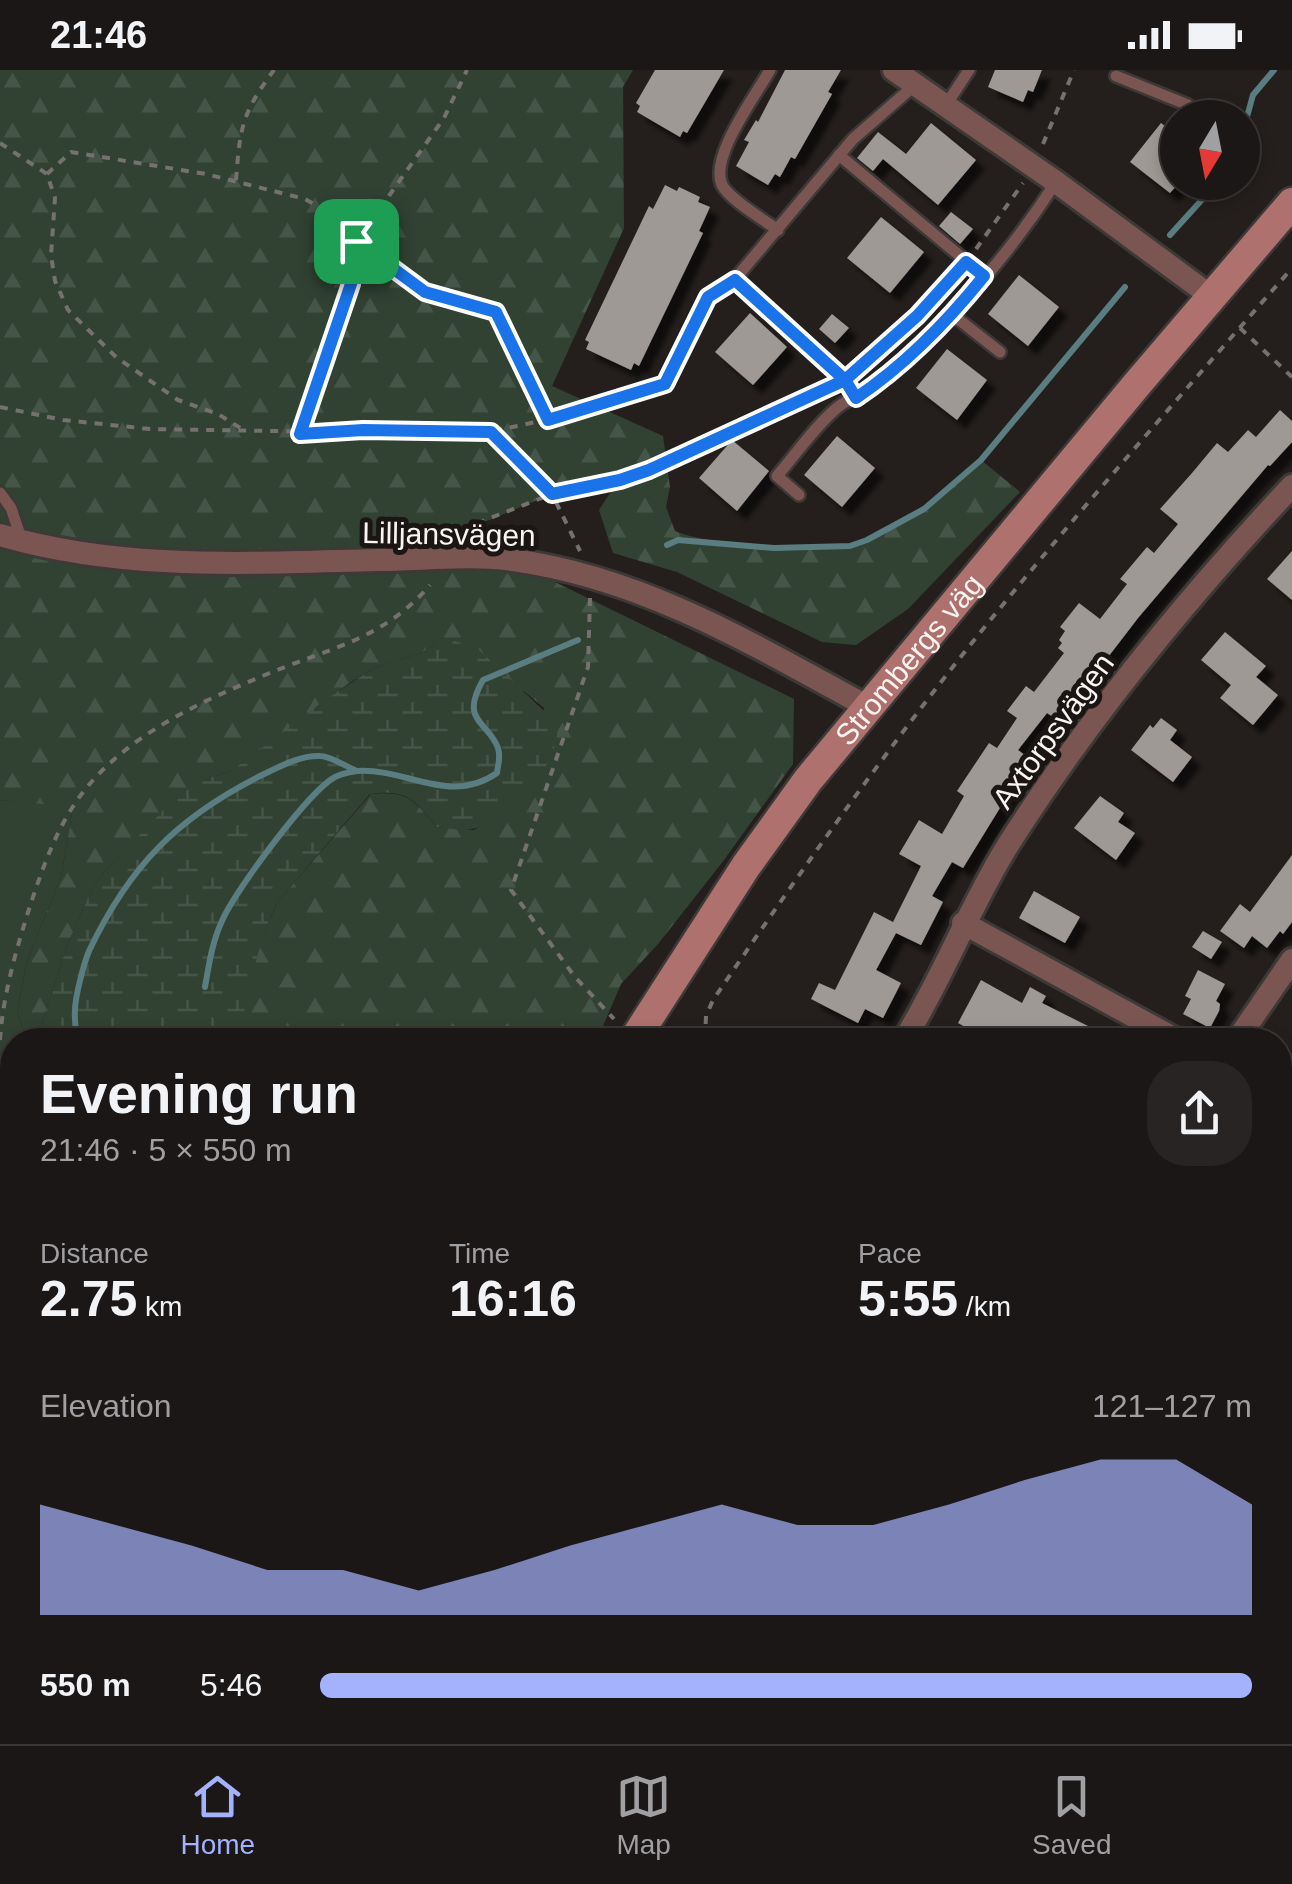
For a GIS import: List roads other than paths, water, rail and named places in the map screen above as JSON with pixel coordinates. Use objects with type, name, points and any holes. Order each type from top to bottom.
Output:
[{"type":"street","points":[[894,70],[1212,297]]},
{"type":"street","name":"Strombergs väg","points":[[642,1028],[746,866],[808,780],[1292,203]]},
{"type":"street","name":"Axtorpsvägen","points":[[910,1028],[963,923],[1078,740],[1218,566],[1292,486]]},
{"type":"street","name":"Lilljansvägen","points":[[11,538],[71,553],[138,561],[508,559],[591,574],[705,619],[868,707]]},
{"type":"street","points":[[963,923],[1156,1028]]},
{"type":"street","points":[[1245,1028],[1292,960]]},
{"type":"lane","points":[[770,70],[724,150],[718,170],[723,188],[778,230]]},
{"type":"lane","points":[[946,105],[969,70]]},
{"type":"lane","points":[[1116,76],[1176,100]]},
{"type":"lane","points":[[665,384],[708,297],[735,280],[853,138],[916,84]]},
{"type":"lane","points":[[839,155],[984,276]]},
{"type":"lane","points":[[799,495],[777,476],[824,420],[881,382],[952,315],[1023,233],[1056,182]]},
{"type":"lane","points":[[952,315],[1000,352]]},
{"type":"lane","points":[[0,492],[11,508],[11,538]]},
{"type":"waterway","points":[[1252,100],[1274,70]]},
{"type":"waterway","points":[[1170,235],[1202,200]]},
{"type":"waterway","points":[[667,545],[678,540],[774,548],[850,546],[924,509],[981,460],[1125,287]]},
{"type":"waterway","points":[[205,987],[216,937],[229,907],[273,843],[323,786],[337,776],[357,771],[445,786],[479,782],[497,773],[498,748],[475,713],[476,694],[483,680],[578,640]]},
{"type":"waterway","points":[[76,1028],[76,997],[89,951],[122,893],[159,846],[205,808],[290,762],[324,756],[355,770]]}]
